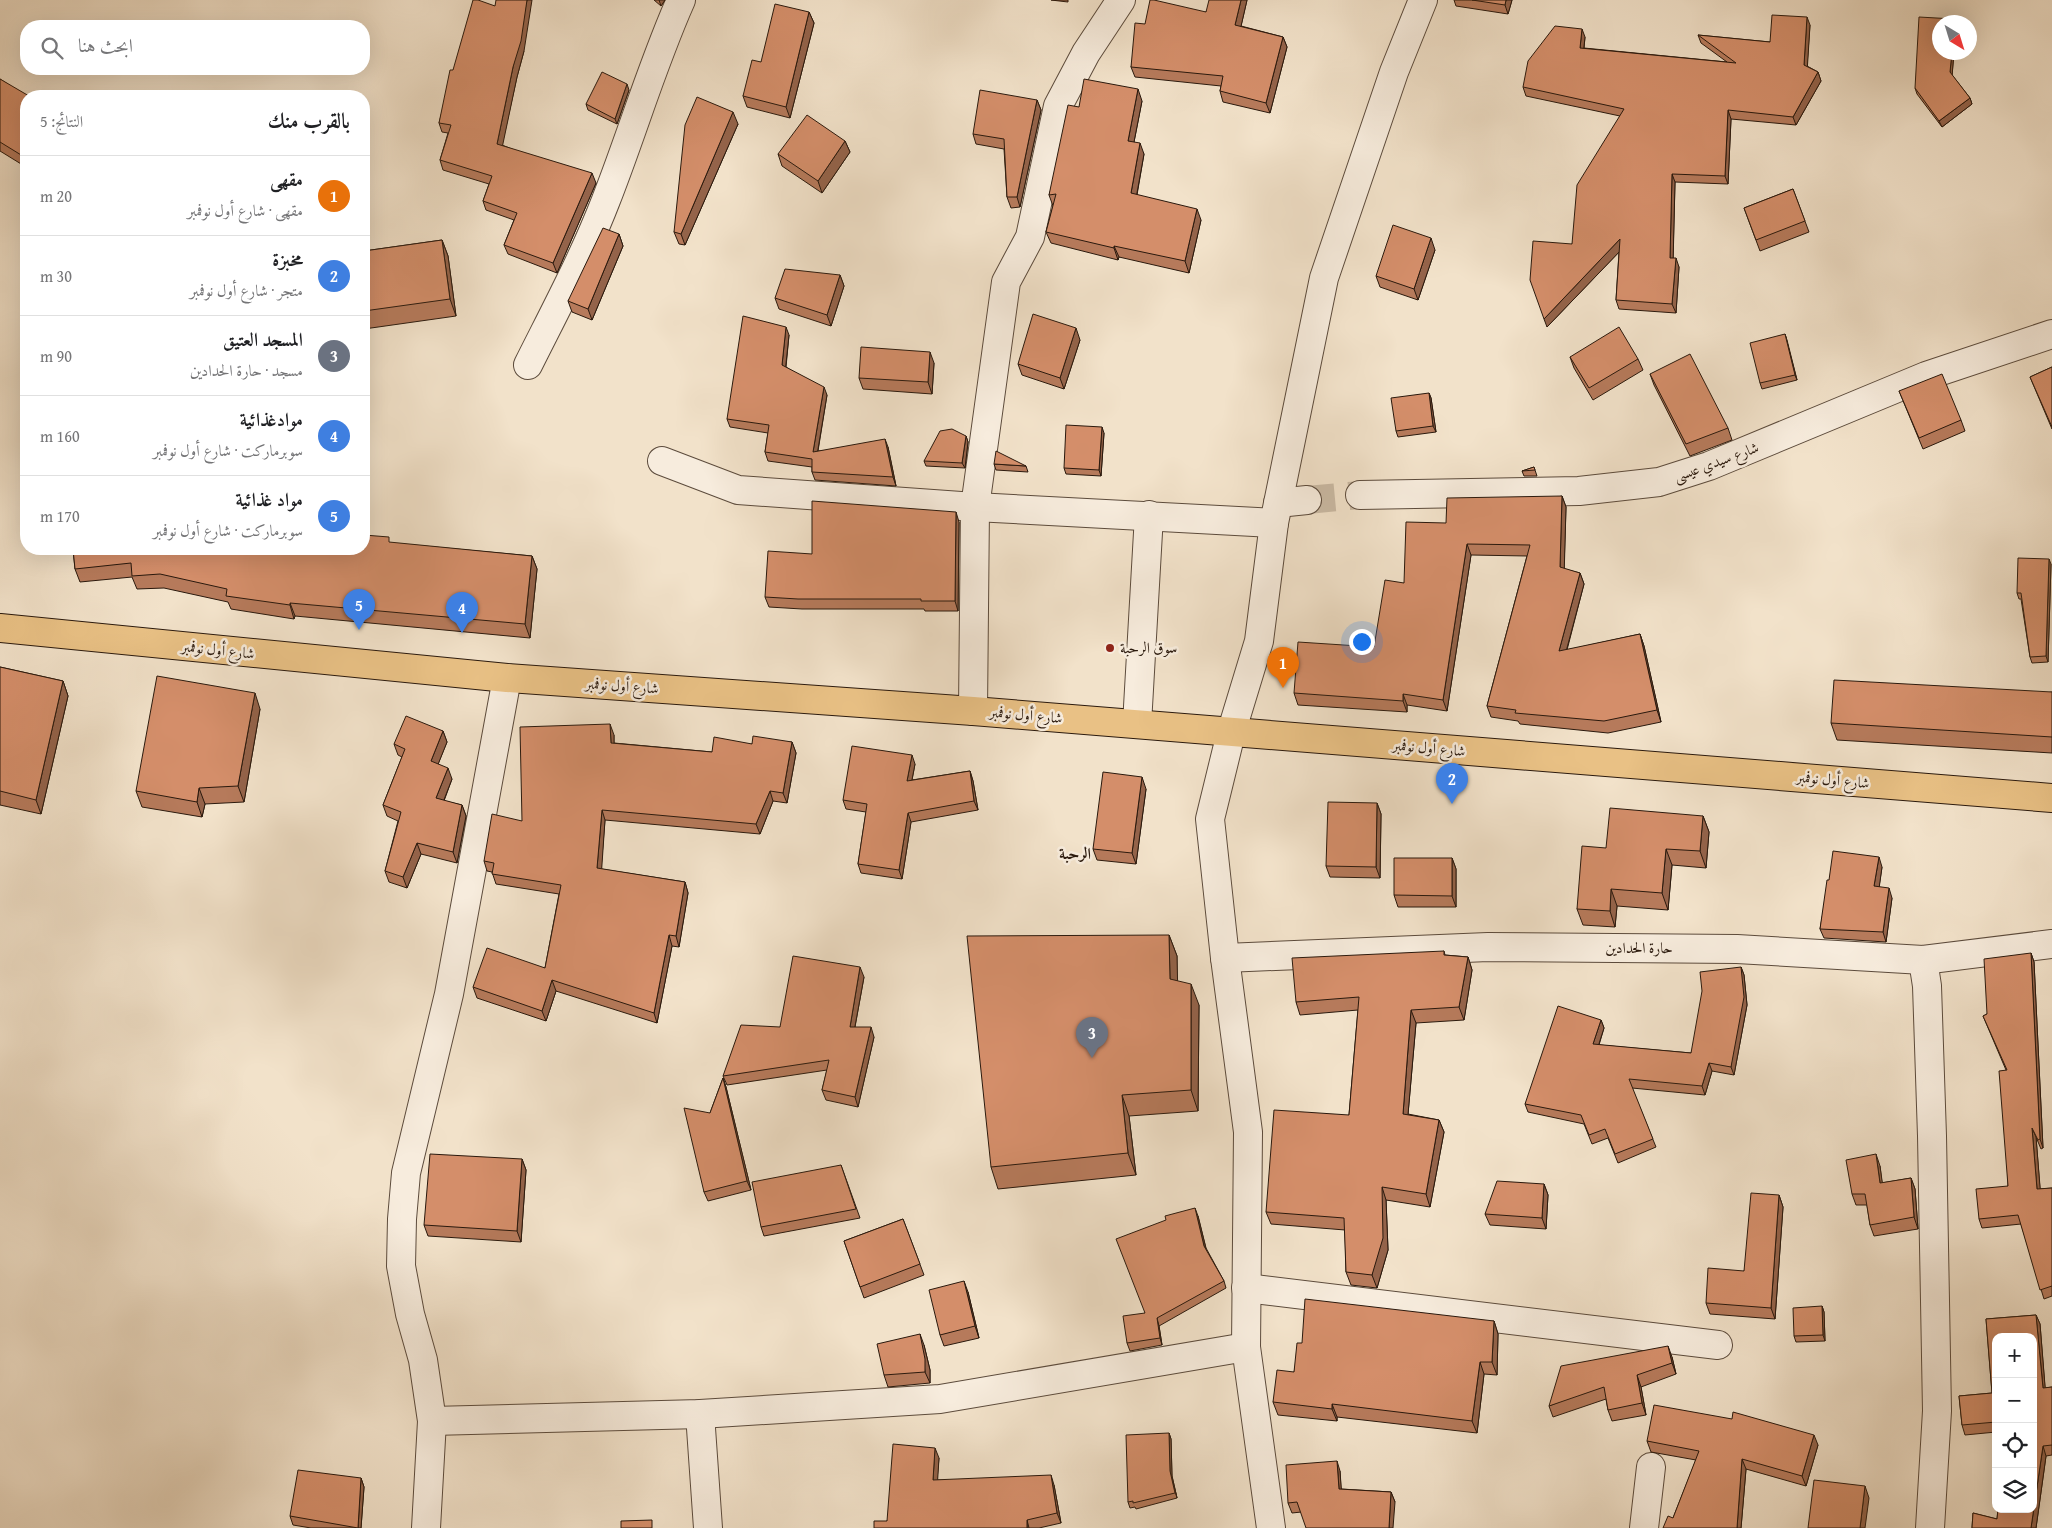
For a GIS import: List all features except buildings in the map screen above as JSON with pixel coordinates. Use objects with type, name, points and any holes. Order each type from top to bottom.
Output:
[{"type":"main road","name":"شارع أول نوفمبر","points":[[0,628],[507,678],[973,711],[2052,798]]},
{"type":"street","points":[[528,366],[606,201],[664,38],[682,0]]},
{"type":"street","points":[[973,711],[975,507],[1006,282],[1030,237],[1058,106],[1086,54],[1121,0]]},
{"type":"street","points":[[1271,1528],[1246,1348],[1248,1132],[1225,958],[1210,819],[1232,732],[1260,641],[1276,513],[1324,278],[1394,72],[1423,0]]},
{"type":"street","name":"شارع سيدي عيسى","points":[[1360,495],[1579,491],[1659,482],[1709,466],[1926,376],[2052,334]]},
{"type":"street","points":[[662,460],[738,490],[975,507],[1149,515],[1276,513],[1307,500]]},
{"type":"street","points":[[1137,724],[1149,515]]},
{"type":"street","points":[[426,1528],[432,1421],[423,1360],[410,1314],[401,1266],[404,1192],[406,1173],[449,994],[507,678]]},
{"type":"street","name":"حارة الحدادين","points":[[1225,958],[1488,947],[1737,949],[1923,960],[2052,944]]},
{"type":"street","points":[[1923,960],[1927,986],[1932,1136],[1937,1411],[1930,1528]]},
{"type":"street","points":[[1246,1288],[1718,1345]]},
{"type":"street","points":[[432,1421],[700,1414],[940,1399],[1246,1348]]},
{"type":"street","points":[[700,1414],[708,1528]]},
{"type":"street","points":[[1644,1528],[1652,1467]]},
{"type":"tunnel","points":[[1307,500],[1360,495]]},
{"type":"place","name":"مواد غذائية","points":[[359,630]]},
{"type":"place","name":"موادغذائية","points":[[462,633]]},
{"type":"place","name":"سوق الرحبة","points":[[1110,648]]},
{"type":"place","name":"مقهى","points":[[1283,688]]},
{"type":"place","name":"مخبزة","points":[[1452,804]]},
{"type":"place","name":"المسجد العتيق","points":[[1092,1058]]},
{"type":"district","name":"الرحبة","points":[[1075,853]]}]
